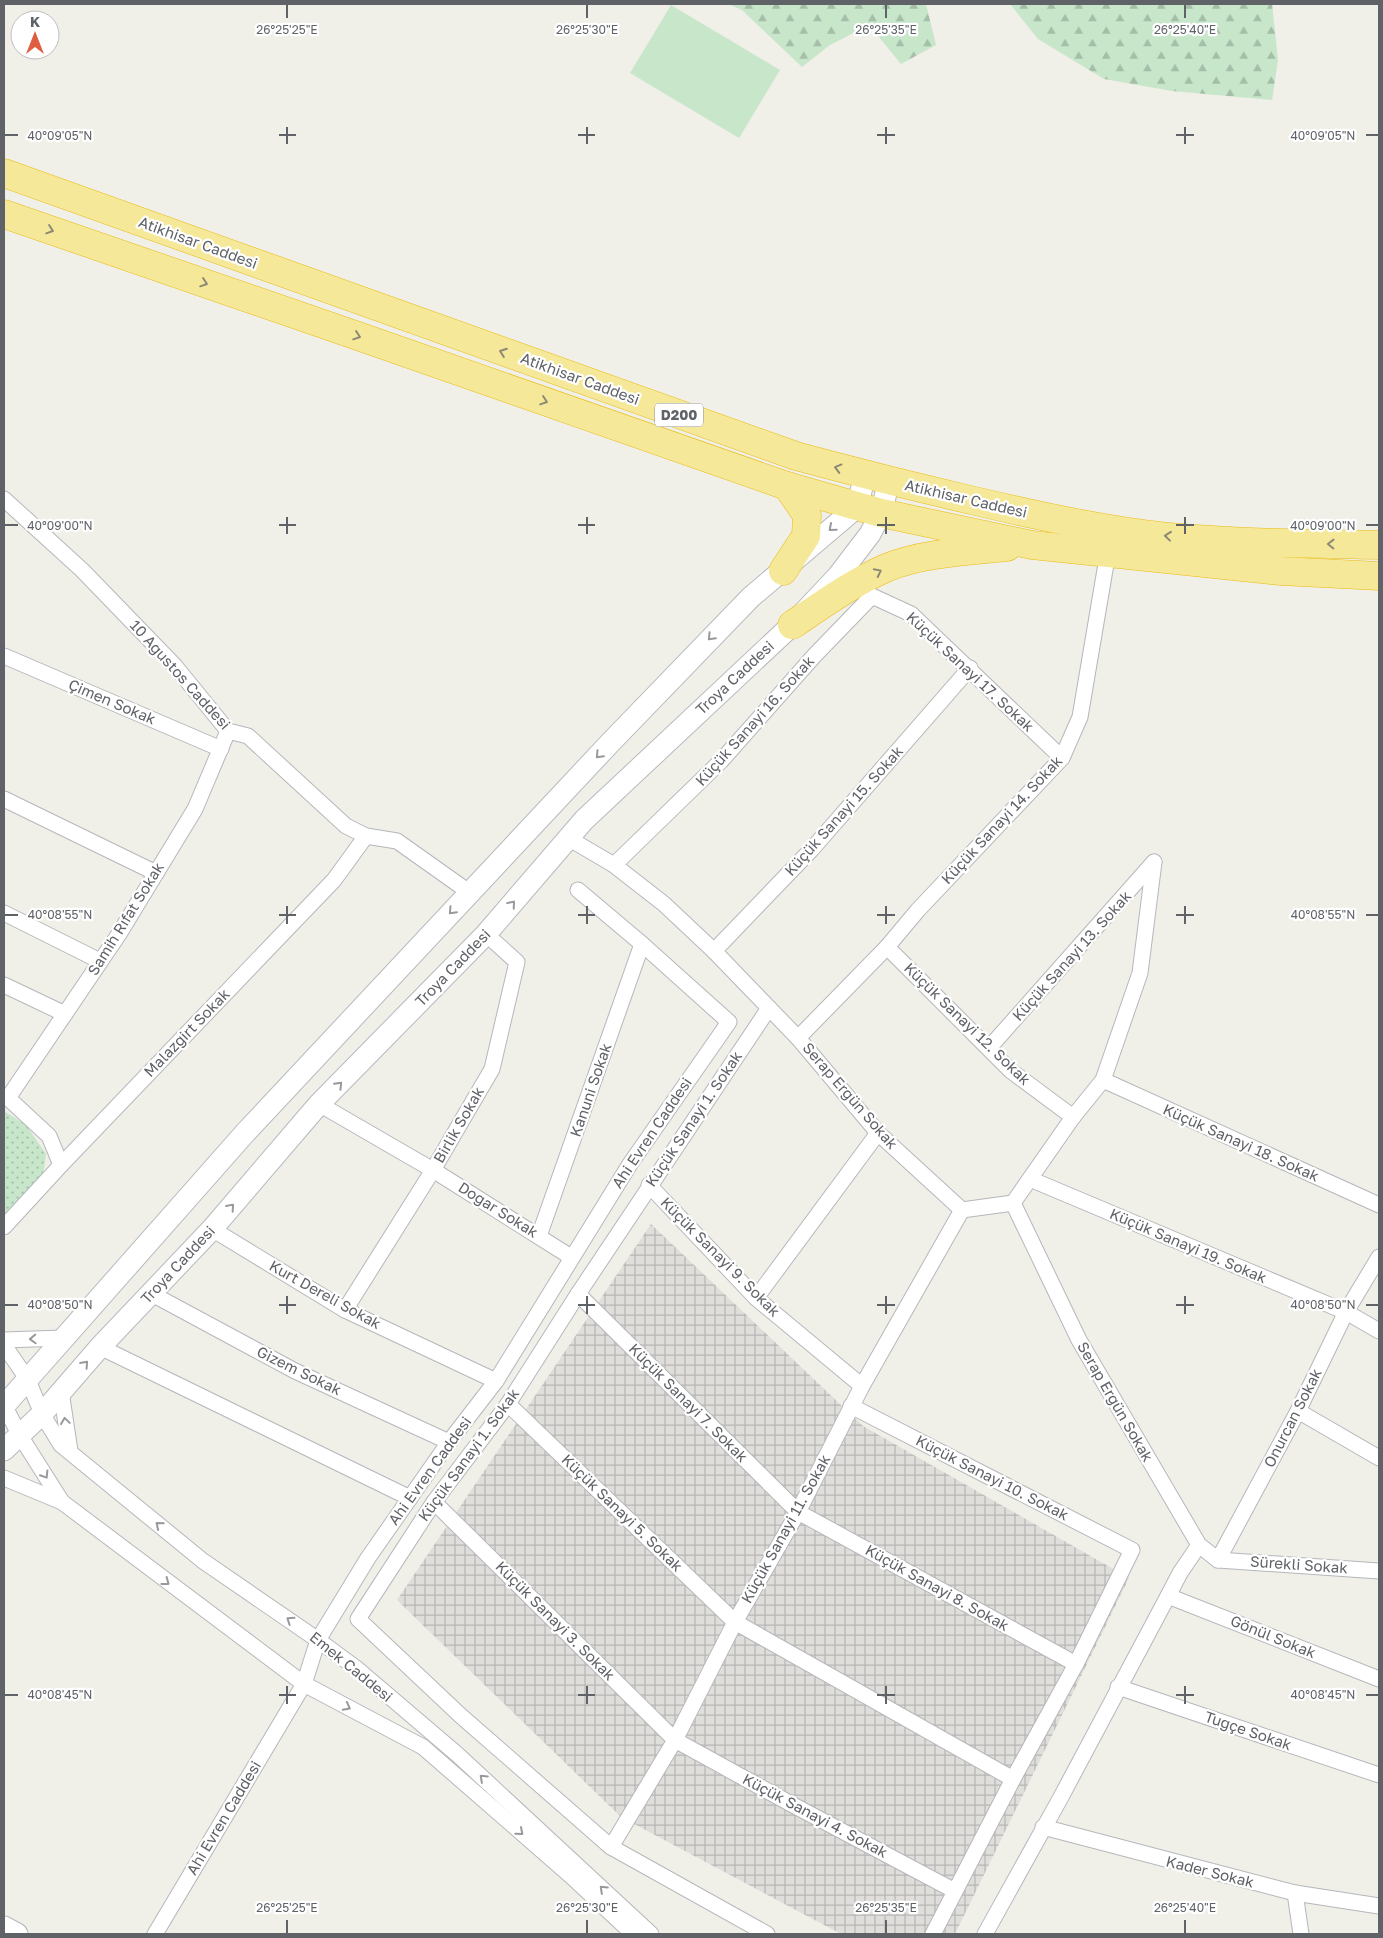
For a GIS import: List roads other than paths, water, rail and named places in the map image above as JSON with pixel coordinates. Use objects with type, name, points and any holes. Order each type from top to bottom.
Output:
[{"type":"highway","name":"Atikhisar Caddesi","points":[[4,173],[796,456],[877,478],[1011,510],[1086,525],[1167,536],[1271,543],[1379,546]]},
{"type":"highway","name":"Atikhisar Caddesi","points":[[4,214],[786,486],[869,510],[1032,545],[1281,571],[1379,576]]},
{"type":"highway","points":[[783,571],[806,536],[808,515],[786,486]]},
{"type":"highway","points":[[792,626],[850,586],[888,567],[938,554],[1032,545]]},
{"type":"main road","name":"Troya Caddesi","points":[[4,1450],[42,1414],[100,1347],[212,1229],[319,1104],[486,934],[584,820],[792,626],[838,576],[870,534],[869,510],[877,478]]},
{"type":"main road","points":[[4,1405],[245,1133],[470,892],[751,596],[869,510]]},
{"type":"main road","points":[[4,1927],[17,1934]]},
{"type":"street","name":"10 Ağustos Caddesi","points":[[5,504],[82,570],[175,666],[228,731],[248,736],[346,826],[366,836],[397,841],[470,892]]},
{"type":"street","name":"Küçük Sanayi 14. Sokak","points":[[798,1038],[887,947],[918,910],[1062,758],[1080,717],[1108,552]]},
{"type":"street","name":"Küçük Sanayi 17. Sokak","points":[[872,596],[911,614],[970,668],[1062,758]]},
{"type":"street","name":"Küçük Sanayi 16. Sokak","points":[[614,865],[722,761],[814,656],[872,596]]},
{"type":"street","name":"Çimen Sokak","points":[[4,656],[221,749]]},
{"type":"street","name":"Küçük Sanayi 15. Sokak","points":[[714,950],[812,849],[970,668]]},
{"type":"street","name":"Samih Rıfat Sokak","points":[[6,1098],[100,962],[195,809],[228,731]]},
{"type":"street","points":[[4,799],[156,873]]},
{"type":"street","name":"Malazgirt Sokak","points":[[4,1227],[334,880],[366,836]]},
{"type":"street","name":"Serap Ergün Sokak","points":[[568,838],[614,865],[664,904],[714,950],[798,1038],[878,1133],[962,1210]]},
{"type":"street","name":"Küçük Sanayi 13. Sokak","points":[[989,1048],[1154,862],[1140,973],[1103,1080]]},
{"type":"street","points":[[578,890],[642,944]]},
{"type":"street","points":[[4,913],[100,962]]},
{"type":"street","name":"Birlik Sokak","points":[[345,1310],[433,1170],[492,1069],[517,962],[486,934]]},
{"type":"street","name":"Ahi Evren Caddesi","points":[[155,1934],[304,1684],[318,1640],[368,1558],[449,1442],[496,1381],[630,1164],[729,1022],[642,944]]},
{"type":"street","name":"Kanuni Sokak","points":[[540,1236],[642,944]]},
{"type":"street","name":"Küçük Sanayi 12. Sokak","points":[[887,947],[1011,1071],[1073,1117]]},
{"type":"street","points":[[4,985],[65,1014]]},
{"type":"street","name":"Küçük Sanayi 1. Sokak","points":[[611,1847],[462,1716],[358,1620],[434,1502],[508,1404],[649,1185],[769,1008]]},
{"type":"street","points":[[962,1210],[1012,1203],[1073,1117],[1103,1080]]},
{"type":"street","name":"Küçük Sanayi 18. Sokak","points":[[1103,1080],[1379,1205]]},
{"type":"street","points":[[6,1098],[48,1136],[61,1165]]},
{"type":"street","name":"Doğar Sokak","points":[[319,1104],[433,1170],[571,1257]]},
{"type":"street","points":[[756,1298],[878,1133]]},
{"type":"street","name":"Küçük Sanayi 19. Sokak","points":[[1030,1179],[1346,1312],[1379,1330]]},
{"type":"street","name":"Küçük Sanayi 9. Sokak","points":[[649,1185],[756,1298],[862,1386]]},
{"type":"street","name":"Serap Ergün Sokak","points":[[1012,1203],[1079,1340],[1199,1545]]},
{"type":"street","name":"Küçük Sanayi 11. Sokak","points":[[611,1847],[675,1740],[735,1622],[798,1512],[851,1406],[962,1210]]},
{"type":"street","name":"Kurt Dereli Sokak","points":[[212,1229],[345,1310],[496,1381]]},
{"type":"street","name":"Onurcan Sokak","points":[[1218,1560],[1298,1412],[1346,1312],[1379,1257]]},
{"type":"street","name":"Gizem Sokak","points":[[152,1294],[295,1371],[449,1442]]},
{"type":"street","name":"Küçük Sanayi 7. Sokak","points":[[578,1294],[798,1512]]},
{"type":"street","points":[[4,1340],[63,1338]]},
{"type":"street","name":"Emek Caddesi","points":[[4,1345],[28,1380],[42,1414],[62,1445],[203,1561],[356,1668],[458,1755],[651,1934]]},
{"type":"street","points":[[100,1347],[410,1498]]},
{"type":"street","points":[[61,1391],[70,1451]]},
{"type":"street","name":"Küçük Sanayi 5. Sokak","points":[[508,1404],[735,1622],[1013,1780]]},
{"type":"street","points":[[4,1405],[19,1434],[62,1502]]},
{"type":"street","name":"Küçük Sanayi 10. Sokak","points":[[851,1406],[1132,1550],[1076,1664]]},
{"type":"street","points":[[1298,1412],[1379,1458]]},
{"type":"street","points":[[4,1478],[62,1502],[304,1684],[423,1747],[571,1876],[633,1934]]},
{"type":"street","name":"Küçük Sanayi 3. Sokak","points":[[434,1502],[675,1740]]},
{"type":"street","name":"Küçük Sanayi 8. Sokak","points":[[798,1512],[1076,1664]]},
{"type":"street","points":[[985,1934],[1061,1797],[1168,1596],[1199,1545],[1218,1560]]},
{"type":"street","name":"Sürekli Sokak","points":[[1218,1560],[1379,1571]]},
{"type":"street","name":"Gönül Sokak","points":[[1168,1596],[1379,1679]]},
{"type":"street","points":[[933,1934],[1076,1664]]},
{"type":"street","name":"Tuğçe Sokak","points":[[1118,1687],[1379,1775]]},
{"type":"street","name":"Küçük Sanayi 4. Sokak","points":[[675,1740],[955,1891]]},
{"type":"street","name":"Kader Sokak","points":[[1043,1828],[1295,1893],[1379,1906]]},
{"type":"street","points":[[611,1847],[767,1934]]},
{"type":"street","points":[[1295,1893],[1301,1934]]}]
